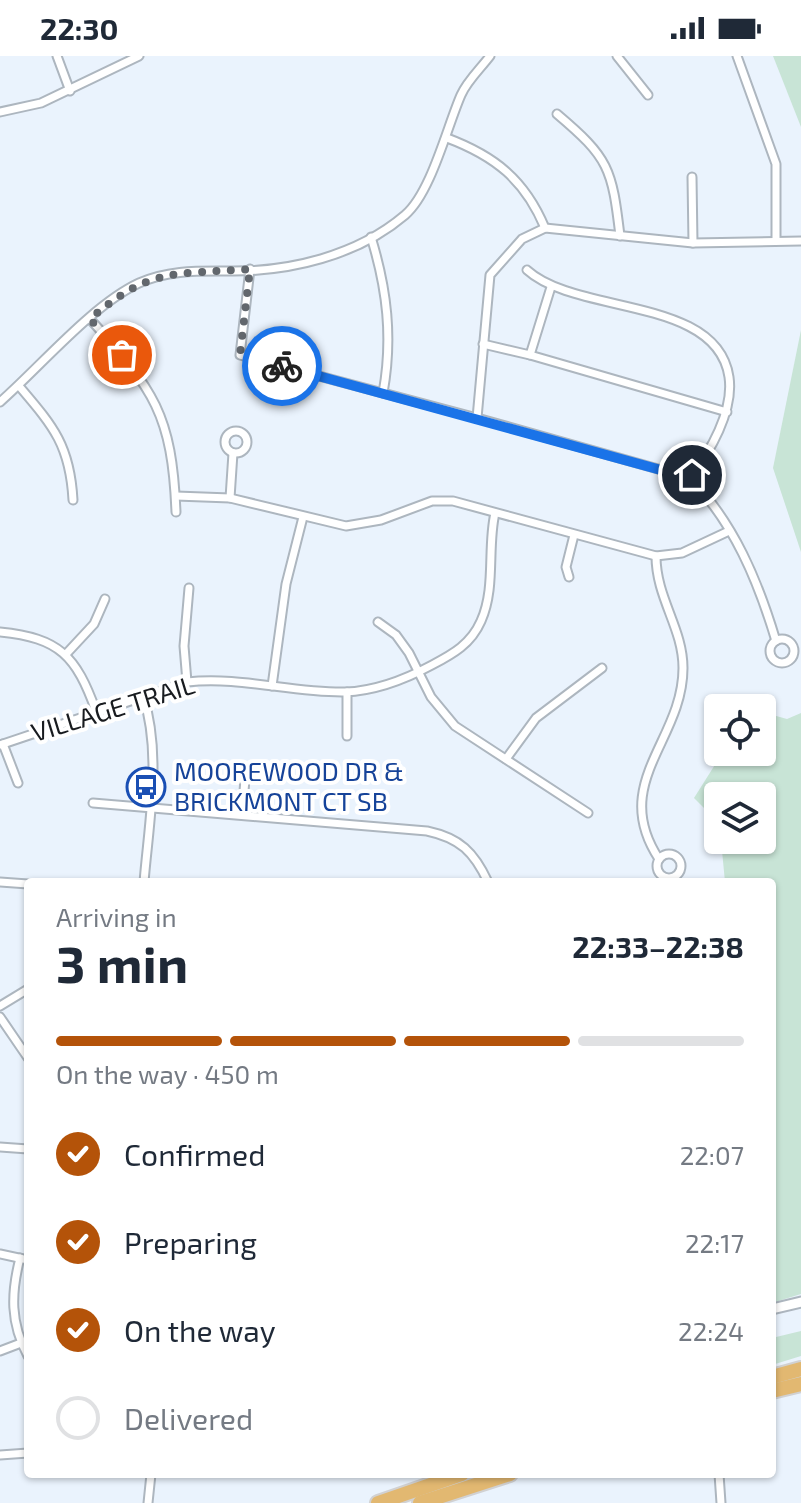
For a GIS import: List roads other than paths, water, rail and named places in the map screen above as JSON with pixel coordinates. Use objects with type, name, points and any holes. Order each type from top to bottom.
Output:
[{"type":"highway","points":[[776,1376],[801,1369]]},
{"type":"highway","points":[[776,1390],[801,1384]]},
{"type":"highway","points":[[378,1503],[450,1478]]},
{"type":"highway","points":[[420,1503],[498,1478]]},
{"type":"street","points":[[57,56],[70,91]]},
{"type":"street","points":[[0,112],[41,103],[139,56]]},
{"type":"street","points":[[0,402],[115,297],[164,274],[204,269],[306,265],[371,237],[408,213],[420,196],[447,138],[462,92],[490,56]]},
{"type":"street","points":[[617,56],[648,95]]},
{"type":"street","points":[[737,56],[776,164],[776,240]]},
{"type":"street","points":[[557,114],[598,148],[616,198],[620,236]]},
{"type":"street","points":[[447,138],[482,151],[522,186],[534,202],[545,228]]},
{"type":"street","points":[[692,177],[693,243]]},
{"type":"street","points":[[477,418],[490,275],[522,239],[545,228],[693,243],[801,241]]},
{"type":"street","points":[[371,237],[387,301],[388,368],[383,393]]},
{"type":"street","points":[[250,269],[240,355],[690,478],[721,514],[762,593],[776,641]]},
{"type":"street","points":[[527,270],[551,287],[671,319],[703,335],[727,366],[731,390],[727,412],[690,478]]},
{"type":"street","points":[[530,355],[551,287]]},
{"type":"street","points":[[90,319],[138,372],[162,416],[174,462],[176,512]]},
{"type":"street","points":[[483,344],[727,412]]},
{"type":"street","points":[[19,386],[64,443],[73,500]]},
{"type":"street","points":[[230,498],[233,453]]},
{"type":"street","points":[[176,496],[230,498],[333,525],[363,525],[409,507],[438,500],[453,501],[656,556],[682,553],[729,531]]},
{"type":"street","name":"VILLAGE TRAIL","points":[[1,744],[187,682],[218,679],[347,692],[400,681],[458,651],[481,620],[488,594],[490,534],[495,513]]},
{"type":"street","points":[[272,686],[286,584],[303,517]]},
{"type":"street","points":[[569,577],[566,567],[574,535]]},
{"type":"street","points":[[656,556],[659,590],[681,648],[683,668],[676,705],[642,789],[641,820],[659,859]]},
{"type":"street","points":[[187,682],[184,646],[189,588]]},
{"type":"street","points":[[67,653],[94,624],[105,599]]},
{"type":"street","points":[[378,622],[396,635],[431,697],[455,726],[588,813]]},
{"type":"street","points":[[0,632],[25,634],[67,653],[84,677],[96,711]]},
{"type":"street","points":[[506,759],[536,718],[602,668]]},
{"type":"street","points":[[347,692],[347,736]]},
{"type":"street","points":[[143,695],[150,717],[154,752],[144,878]]},
{"type":"street","points":[[1,744],[18,783]]},
{"type":"street","points":[[242,814],[246,768]]},
{"type":"street","points":[[93,803],[242,814],[445,835],[470,850],[486,878]]},
{"type":"street","points":[[0,882],[24,884]]},
{"type":"street","points":[[0,1006],[24,991]]},
{"type":"street","points":[[0,1017],[24,1052]]},
{"type":"street","points":[[0,1147],[24,1149]]},
{"type":"street","points":[[0,1254],[24,1259],[13,1286],[12,1311],[24,1349]]},
{"type":"street","points":[[776,1308],[801,1302]]},
{"type":"street","points":[[0,1351],[21,1343]]},
{"type":"street","points":[[0,1455],[24,1453]]},
{"type":"street","points":[[148,1503],[151,1478]]},
{"type":"street","points":[[719,1478],[721,1503]]},
{"type":"place","name":"MOOREWOOD DR & BRICKMONT CT SB","points":[[146,787]]}]
